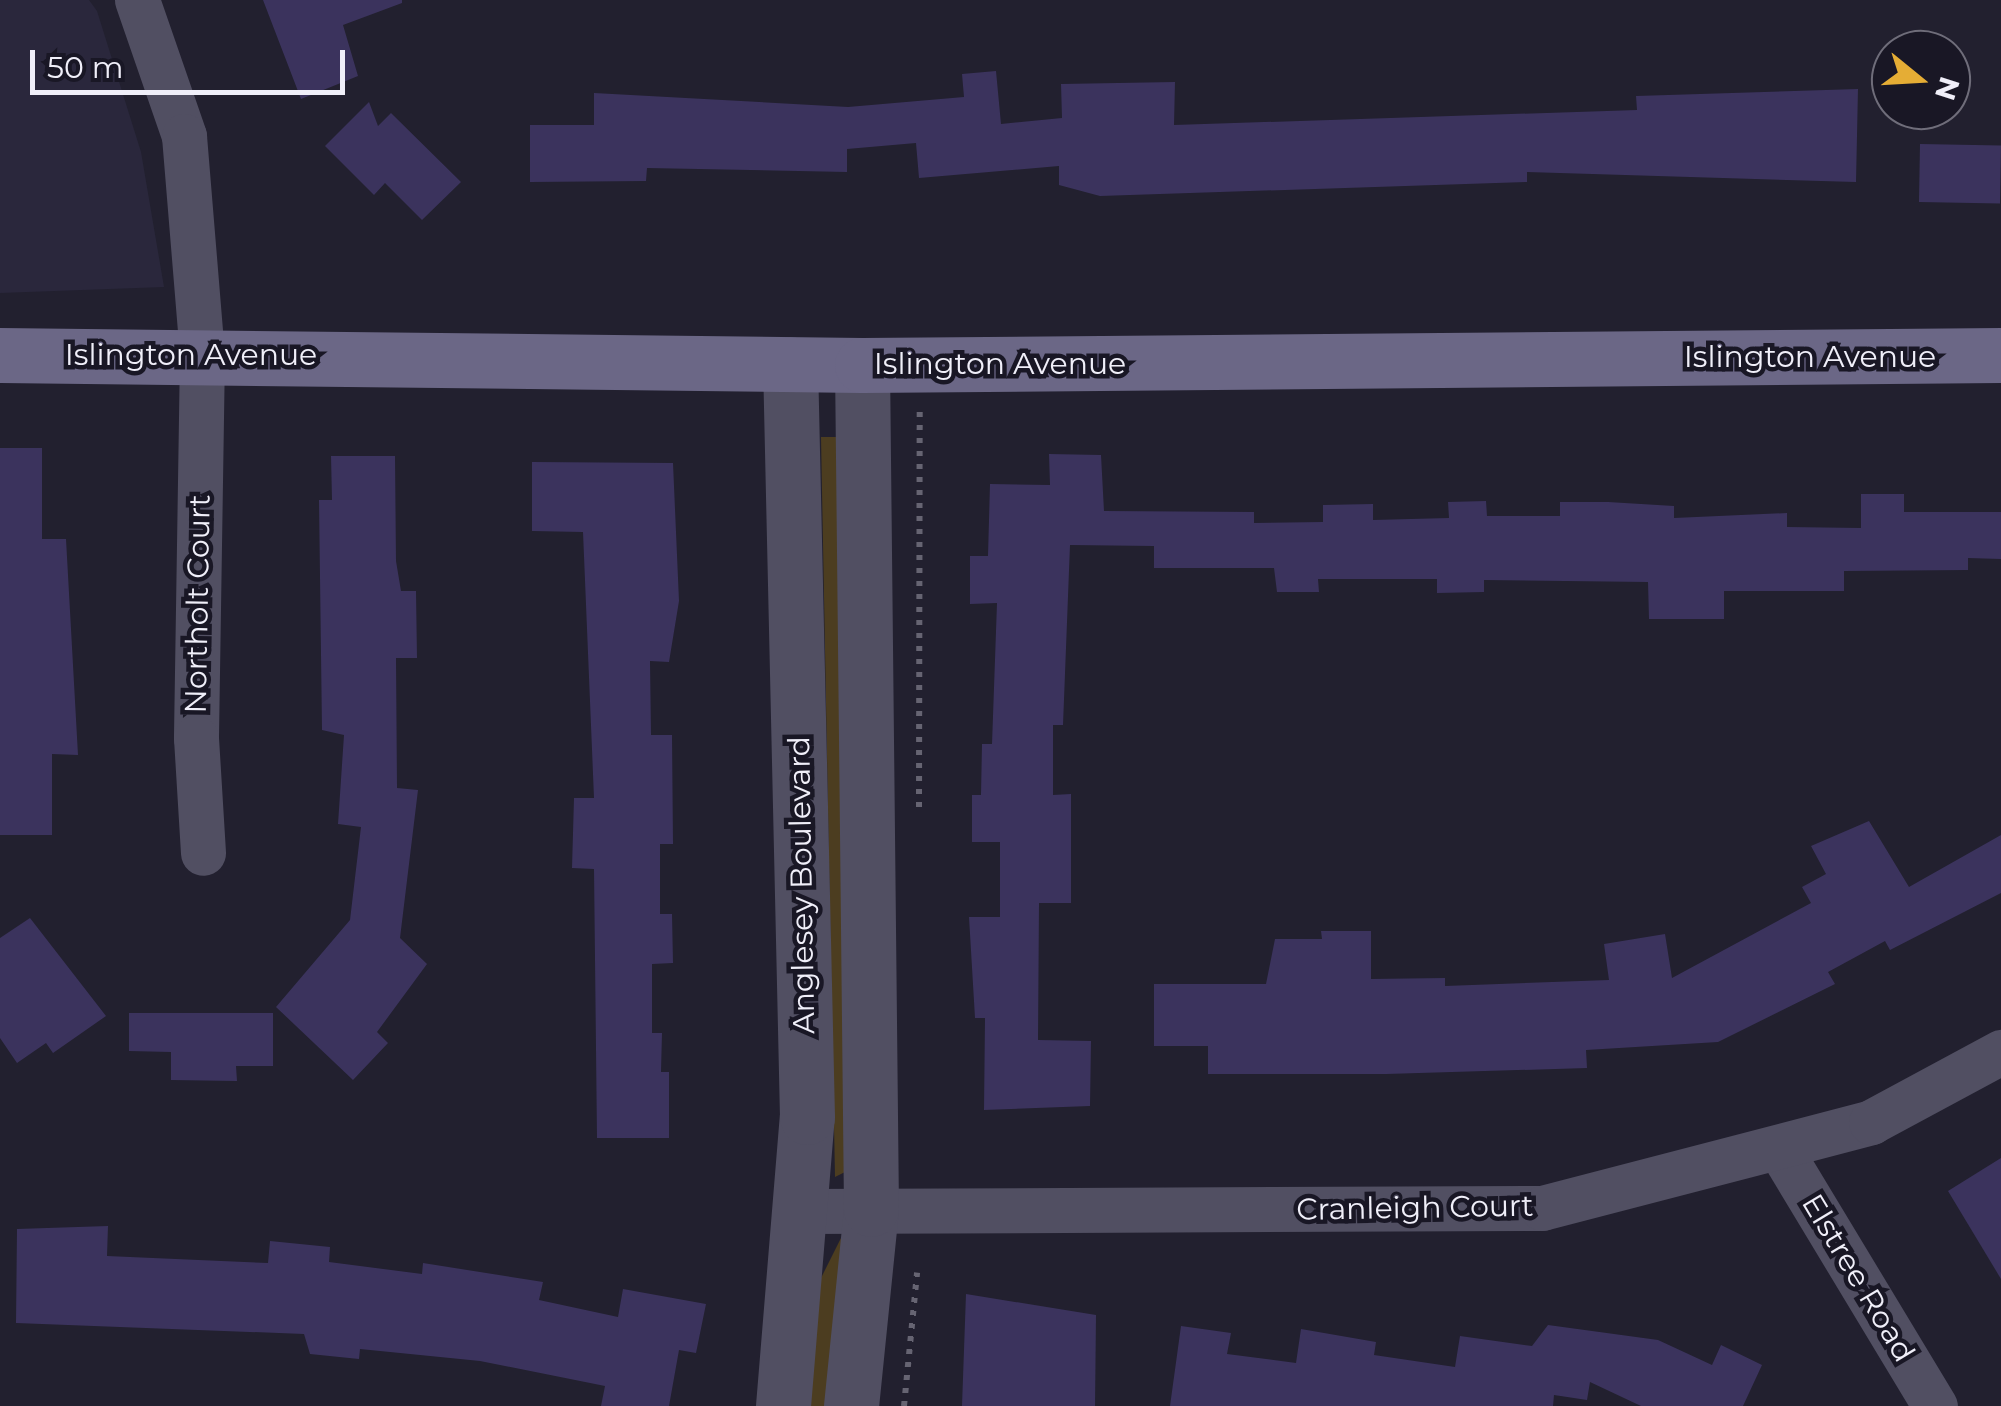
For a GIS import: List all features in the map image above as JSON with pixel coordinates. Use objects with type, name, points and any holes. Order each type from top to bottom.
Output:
[{"type":"main road","name":"Islington Avenue","points":[[0,355],[202,354],[862,365],[2001,355]]},
{"type":"street","name":"Northolt Court","points":[[137,0],[184,136],[202,354],[196,738],[203,853]]},
{"type":"street","name":"Anglesey Boulevard","points":[[784,1406],[807,1117],[790,364]]},
{"type":"street","points":[[851,1406],[871,1209],[862,365]]},
{"type":"street","name":"Cranleigh Court","points":[[801,1211],[1542,1208],[1781,1151],[1870,1122],[2001,1052]]},
{"type":"street","name":"Elstree Road","points":[[1781,1151],[1934,1406]]},
{"type":"path","points":[[919,816],[920,404]]},
{"type":"path","points":[[904,1406],[918,1251]]},
{"type":"shaded area","points":[[0,0],[89,0],[97,11],[141,152],[164,287],[0,293]]},
{"type":"shaded area","points":[[821,437],[844,437],[847,1171],[835,1177]]},
{"type":"shaded area","points":[[842,1236],[839,1406],[801,1406],[815,1290]]},
{"type":"building","points":[[263,0],[402,3],[343,25],[358,76],[301,99]]},
{"type":"building","points":[[996,71],[1001,124],[1062,118],[1061,84],[1175,82],[1174,125],[1637,110],[1636,96],[1858,89],[1856,182],[1527,172],[1527,182],[1100,196],[1059,185],[1059,166],[919,178],[916,143],[847,149],[847,172],[647,168],[646,181],[530,182],[530,125],[594,125],[594,93],[848,107],[964,97],[962,74]]},
{"type":"building","points":[[369,102],[378,126],[391,113],[461,182],[422,220],[385,183],[374,195],[325,146]]},
{"type":"building","points":[[1920,144],[2001,145],[2000,203],[1919,202]]},
{"type":"building","points":[[0,448],[42,448],[42,539],[66,539],[78,755],[52,754],[52,835],[0,835]]},
{"type":"building","points":[[1049,454],[1101,455],[1104,511],[1254,512],[1254,523],[1323,522],[1323,505],[1373,504],[1373,520],[1449,518],[1448,502],[1486,501],[1487,516],[1560,516],[1560,502],[1608,502],[1674,506],[1674,518],[1787,513],[1787,527],[1861,528],[1861,494],[1904,494],[1904,512],[2001,512],[2001,559],[1968,558],[1968,570],[1844,571],[1844,591],[1724,591],[1724,619],[1649,619],[1648,582],[1484,580],[1484,592],[1437,593],[1437,579],[1318,579],[1319,592],[1277,592],[1274,568],[1154,568],[1154,546],[1070,545],[1063,725],[1053,725],[1053,795],[1071,794],[1071,903],[1039,903],[1038,1040],[1091,1041],[1090,1106],[984,1110],[985,1018],[975,1018],[969,917],[1000,917],[1000,842],[972,842],[972,795],[981,795],[982,744],[992,744],[997,603],[970,604],[970,556],[988,556],[990,484],[1050,485]]},
{"type":"building","points":[[331,456],[395,456],[396,561],[401,591],[416,591],[417,658],[396,658],[397,788],[418,790],[400,938],[427,964],[377,1032],[388,1043],[353,1080],[276,1007],[350,920],[361,827],[338,824],[344,735],[322,730],[319,500],[332,500]]},
{"type":"building","points":[[532,462],[673,463],[679,601],[669,662],[650,661],[651,735],[672,735],[673,844],[660,844],[660,914],[672,914],[673,963],[652,964],[652,1033],[662,1033],[661,1072],[669,1072],[669,1138],[597,1138],[594,869],[572,868],[574,798],[594,798],[583,532],[532,531]]},
{"type":"building","points":[[1869,821],[1909,887],[2001,835],[2001,893],[1890,950],[1885,941],[1828,972],[1835,984],[1718,1042],[1586,1050],[1587,1068],[1386,1074],[1208,1074],[1208,1046],[1154,1046],[1154,984],[1266,984],[1275,939],[1322,939],[1321,931],[1371,931],[1371,979],[1445,978],[1445,986],[1609,980],[1604,944],[1665,934],[1672,978],[1811,903],[1802,887],[1826,874],[1811,846]]},
{"type":"building","points":[[30,918],[106,1016],[53,1053],[46,1043],[17,1063],[0,1038],[0,938]]},
{"type":"building","points":[[129,1013],[273,1013],[273,1066],[236,1066],[237,1081],[171,1080],[171,1052],[129,1051]]},
{"type":"building","points":[[2001,1158],[2001,1279],[1948,1191]]},
{"type":"building","points":[[108,1226],[107,1256],[268,1263],[270,1241],[330,1247],[329,1262],[422,1274],[423,1263],[543,1282],[539,1300],[618,1317],[623,1289],[706,1304],[696,1353],[679,1350],[669,1406],[601,1406],[605,1386],[480,1361],[360,1349],[359,1359],[310,1354],[304,1334],[16,1323],[17,1229]]},
{"type":"building","points":[[966,1294],[1096,1315],[1095,1406],[962,1406]]},
{"type":"building","points":[[1548,1325],[1658,1340],[1712,1365],[1721,1345],[1762,1365],[1743,1406],[1641,1406],[1590,1382],[1587,1400],[1554,1395],[1553,1406],[1170,1406],[1181,1326],[1231,1333],[1227,1354],[1296,1363],[1301,1329],[1376,1342],[1374,1355],[1455,1367],[1460,1336],[1532,1346]]}]
